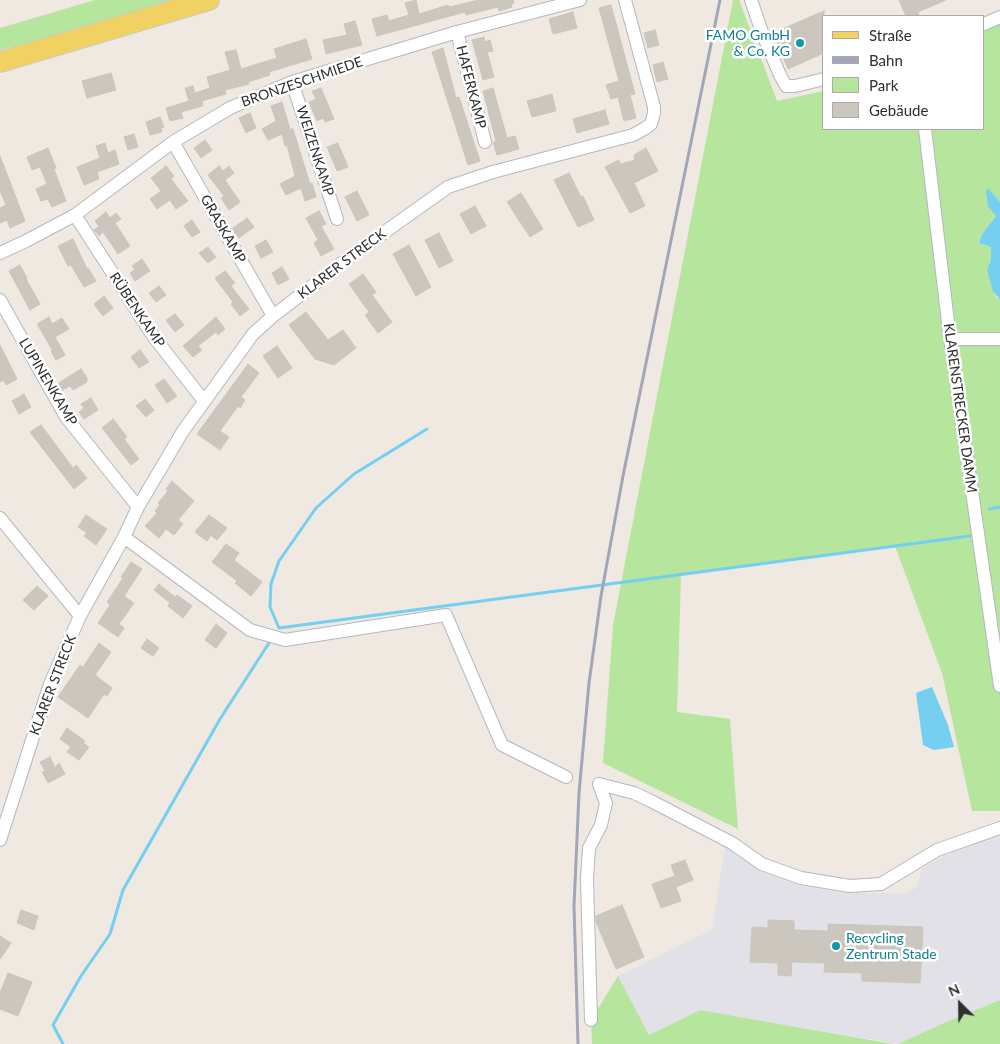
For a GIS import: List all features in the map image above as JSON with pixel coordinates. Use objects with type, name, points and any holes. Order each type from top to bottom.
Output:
[{"type":"main road","points":[[0,62],[209,0]]},
{"type":"street","name":"BRONZESCHMIEDE","points":[[0,253],[74,215],[173,142],[230,108],[292,82],[457,32],[580,0]]},
{"type":"street","name":"KLARER STRECK","points":[[0,840],[50,684],[80,616],[124,537],[138,507],[183,431],[253,334],[273,316],[351,256],[448,187],[502,170],[633,135],[651,124],[654,107],[625,0]]},
{"type":"street","points":[[751,0],[763,35],[786,86],[795,86],[822,79]]},
{"type":"street","points":[[985,24],[1000,17]]},
{"type":"street","name":"HAFERKAMP","points":[[457,32],[485,142]]},
{"type":"street","name":"WEIZENKAMP","points":[[292,82],[337,219]]},
{"type":"street","name":"KLARENSTRECKER DAMM","points":[[925,130],[950,339],[1000,686]]},
{"type":"street","name":"GRASKAMP","points":[[173,142],[273,316]]},
{"type":"street","name":"RÜBENKAMP","points":[[74,215],[153,336],[204,401]]},
{"type":"street","name":"LUPINENKAMP","points":[[0,300],[66,417],[138,507]]},
{"type":"street","points":[[950,339],[1000,339]]},
{"type":"street","points":[[0,518],[80,616]]},
{"type":"street","points":[[124,537],[250,630],[285,640],[446,614],[502,745],[566,776]]},
{"type":"street","points":[[591,1020],[587,879],[589,848],[601,825],[606,803],[599,784],[634,793],[732,843],[762,864],[801,878],[850,886],[881,884],[937,850],[1000,828]]},
{"type":"shaded area","name":"Recycling Zentrum Stade","points":[[1000,837],[1000,1000],[898,1044],[700,1010],[649,1035],[618,976],[712,930],[725,846],[760,871],[801,886],[843,893],[907,893],[917,887],[922,869],[948,853]]},
{"type":"green space","points":[[95,0],[182,0],[0,50],[0,28]]},
{"type":"green space","points":[[733,0],[739,0],[777,101],[822,91],[822,130],[985,130],[985,28],[1000,22],[1000,202],[987,188],[996,216],[982,234],[979,243],[991,247],[991,259],[987,270],[996,297],[1000,300],[1000,811],[972,811],[942,673],[895,546],[681,575],[677,712],[730,719],[738,829],[603,763],[613,625]]},
{"type":"green space","points":[[618,976],[649,1035],[700,1010],[893,1044],[592,1044],[591,1020]]},
{"type":"green space","points":[[1000,1000],[1000,1044],[898,1044],[942,1024]]},
{"type":"water","points":[[988,188],[1000,202],[1000,300],[993,291],[987,270],[991,259],[991,247],[979,243],[982,234],[996,216],[988,206],[986,192]]},
{"type":"water","points":[[932,687],[948,725],[954,747],[934,750],[923,745],[916,693]]},
{"type":"building","points":[[416,0],[419,14],[448,5],[449,7],[479,0],[513,0],[514,3],[511,4],[512,7],[499,11],[498,7],[466,15],[465,12],[377,36],[372,19],[387,15],[389,21],[409,15],[405,3]]},
{"type":"building","points":[[899,0],[946,0],[918,12],[919,14],[916,15],[906,15]]},
{"type":"building","points":[[611,5],[635,94],[630,95],[636,118],[624,121],[618,97],[611,99],[606,85],[619,81],[599,8]]},
{"type":"building","name":"FAMO GmbH & Co. KG","points":[[824,11],[824,15],[822,15],[822,54],[788,69],[773,33]]},
{"type":"building","points":[[573,12],[577,28],[553,34],[549,19]]},
{"type":"building","points":[[355,21],[362,45],[326,54],[323,40],[347,35],[344,24]]},
{"type":"building","points":[[655,30],[659,45],[648,48],[644,33]]},
{"type":"building","points":[[484,37],[485,42],[490,40],[493,51],[487,52],[494,77],[483,80],[472,40]]},
{"type":"building","points":[[306,39],[312,59],[269,72],[270,75],[248,82],[249,84],[225,90],[226,94],[202,101],[203,106],[181,112],[183,118],[170,121],[166,108],[189,101],[185,88],[193,86],[195,93],[210,88],[207,77],[230,70],[225,52],[236,50],[241,69],[277,58],[274,49]]},
{"type":"building","points":[[443,48],[456,98],[459,97],[480,161],[468,165],[432,52]]},
{"type":"building","points":[[663,62],[668,79],[657,82],[653,65]]},
{"type":"building","points":[[111,73],[116,90],[87,98],[82,81]]},
{"type":"building","points":[[321,88],[334,119],[325,122],[323,118],[317,121],[309,102],[316,99],[312,91]]},
{"type":"building","points":[[493,88],[507,138],[515,136],[519,149],[497,155],[493,142],[496,141],[483,91]]},
{"type":"building","points":[[552,94],[556,111],[532,117],[527,101]]},
{"type":"building","points":[[282,102],[290,129],[293,129],[310,184],[312,183],[316,197],[305,201],[301,188],[286,195],[280,184],[295,176],[287,145],[285,146],[282,134],[268,140],[262,129],[276,121],[271,106]]},
{"type":"building","points":[[605,110],[609,124],[577,133],[573,119]]},
{"type":"building","points":[[250,113],[256,128],[246,133],[239,118]]},
{"type":"building","points":[[160,117],[164,127],[161,128],[162,132],[150,135],[146,122]]},
{"type":"building","points":[[134,134],[138,147],[128,150],[124,137]]},
{"type":"building","points":[[205,140],[212,150],[201,158],[194,148]]},
{"type":"building","points":[[105,143],[108,153],[115,150],[119,164],[97,172],[99,179],[84,185],[77,167],[100,158],[96,146]]},
{"type":"building","points":[[338,143],[348,167],[337,171],[327,147]]},
{"type":"building","points":[[48,148],[66,201],[52,207],[48,199],[41,201],[36,189],[47,184],[40,167],[32,170],[27,157]]},
{"type":"building","points":[[646,148],[658,171],[634,183],[645,206],[630,213],[605,167],[619,160],[620,164],[635,160],[634,155]]},
{"type":"building","points":[[0,156],[25,221],[10,228],[7,220],[0,223],[0,208],[6,205],[0,191]]},
{"type":"building","points":[[166,166],[174,176],[171,179],[188,201],[176,209],[170,200],[157,209],[150,199],[161,191],[151,178]]},
{"type":"building","points":[[219,166],[223,171],[229,166],[234,173],[225,180],[240,202],[229,210],[221,198],[224,196],[208,175]]},
{"type":"building","points":[[569,173],[581,197],[583,196],[594,220],[578,227],[554,180]]},
{"type":"building","points":[[357,191],[369,215],[357,221],[345,197]]},
{"type":"building","points":[[521,193],[543,229],[530,237],[507,202]]},
{"type":"building","points":[[475,206],[486,226],[471,234],[460,214]]},
{"type":"building","points":[[319,211],[326,224],[321,226],[334,249],[321,256],[314,243],[318,240],[306,218]]},
{"type":"building","points":[[106,212],[110,218],[116,213],[121,219],[115,223],[130,246],[118,254],[103,232],[99,236],[94,230],[99,226],[95,221]]},
{"type":"building","points":[[247,218],[254,227],[239,238],[232,229]]},
{"type":"building","points":[[192,220],[200,232],[192,237],[184,226]]},
{"type":"building","points":[[439,233],[453,261],[439,268],[425,240]]},
{"type":"building","points":[[73,239],[87,269],[96,281],[84,287],[71,265],[68,266],[58,246]]},
{"type":"building","points":[[266,240],[273,252],[261,258],[255,246]]},
{"type":"building","points":[[409,245],[431,287],[416,296],[393,254]]},
{"type":"building","points":[[208,247],[216,257],[208,263],[199,253]]},
{"type":"building","points":[[142,259],[150,271],[135,281],[130,273],[135,270],[132,266]]},
{"type":"building","points":[[20,265],[40,304],[30,310],[9,271]]},
{"type":"building","points":[[282,267],[289,279],[278,285],[272,273]]},
{"type":"building","points":[[225,271],[235,283],[231,286],[249,309],[240,316],[231,304],[233,302],[215,278]]},
{"type":"building","points":[[363,274],[376,292],[372,295],[392,322],[378,333],[365,315],[369,312],[349,284]]},
{"type":"building","points":[[159,286],[166,295],[156,302],[149,293]]},
{"type":"building","points":[[104,296],[113,308],[103,316],[94,304]]},
{"type":"building","points":[[306,312],[328,340],[343,330],[356,348],[334,365],[315,359],[289,325]]},
{"type":"building","points":[[175,314],[184,325],[175,332],[166,320]]},
{"type":"building","points":[[49,317],[52,324],[62,318],[69,329],[55,337],[65,355],[56,360],[51,351],[53,351],[37,324]]},
{"type":"building","points":[[216,317],[225,329],[218,335],[216,332],[198,346],[202,350],[193,357],[183,346]]},
{"type":"building","points":[[0,345],[17,379],[6,385],[4,380],[0,382]]},
{"type":"building","points":[[277,346],[292,368],[278,378],[263,356]]},
{"type":"building","points":[[140,350],[149,362],[139,368],[131,357]]},
{"type":"building","points":[[248,364],[259,373],[241,397],[245,400],[240,408],[238,406],[220,431],[229,437],[220,450],[197,434]]},
{"type":"building","points":[[81,369],[87,378],[87,382],[73,390],[70,386],[61,391],[57,384]]},
{"type":"building","points":[[164,379],[177,396],[167,403],[155,385]]},
{"type":"building","points":[[24,394],[31,407],[19,414],[12,401]]},
{"type":"building","points":[[91,398],[98,410],[84,419],[79,412],[84,408],[81,404]]},
{"type":"building","points":[[145,399],[154,410],[146,417],[136,406]]},
{"type":"building","points":[[113,419],[127,437],[124,439],[139,459],[131,465],[102,428]]},
{"type":"building","points":[[41,425],[73,468],[76,465],[87,478],[74,489],[30,432]]},
{"type":"building","points":[[172,481],[194,501],[178,520],[183,524],[174,535],[166,529],[159,538],[145,526],[157,513],[155,511],[160,505],[158,503],[168,491],[166,489]]},
{"type":"building","points":[[86,515],[107,529],[96,545],[84,536],[87,533],[78,527]]},
{"type":"building","points":[[209,515],[227,528],[217,540],[211,535],[207,541],[195,532]]},
{"type":"building","points":[[226,544],[239,553],[234,560],[262,582],[251,596],[235,583],[237,581],[212,562]]},
{"type":"building","points":[[131,562],[142,569],[124,596],[134,603],[119,624],[124,628],[118,637],[98,623],[110,605],[107,602]]},
{"type":"building","points":[[159,584],[175,597],[177,595],[192,606],[183,618],[168,606],[170,603],[154,590]]},
{"type":"building","points":[[37,586],[48,596],[34,610],[23,600]]},
{"type":"building","points":[[216,624],[227,633],[216,648],[205,640]]},
{"type":"building","points":[[147,639],[159,648],[153,656],[141,648]]},
{"type":"building","points":[[99,643],[111,652],[95,675],[112,688],[107,696],[104,694],[88,718],[58,697],[80,665],[83,667]]},
{"type":"building","points":[[67,728],[85,741],[83,743],[89,747],[79,760],[67,752],[71,747],[60,739]]},
{"type":"building","points":[[50,757],[55,768],[59,763],[65,774],[48,783],[42,772],[45,771],[40,762]]},
{"type":"building","points":[[685,860],[693,880],[676,887],[681,901],[661,908],[652,884],[675,876],[671,865]]},
{"type":"building","points":[[622,905],[644,957],[616,969],[596,922],[596,916]]},
{"type":"building","points":[[21,910],[38,916],[34,930],[17,923]]},
{"type":"building","name":"Recycling Zentrum Stade","points":[[768,920],[794,921],[794,930],[828,931],[828,924],[923,927],[920,983],[862,981],[862,973],[824,972],[825,963],[792,962],[791,976],[778,975],[778,963],[750,962],[752,927],[768,928]]},
{"type":"building","points":[[0,936],[11,943],[0,959]]},
{"type":"building","points":[[8,973],[32,982],[18,1016],[0,1009],[0,993]]},
{"type":"waterway","points":[[427,429],[354,474],[316,508],[279,561],[271,584],[270,607],[279,628],[970,536]]},
{"type":"waterway","points":[[989,509],[1000,507]]},
{"type":"waterway","points":[[63,1044],[53,1025],[81,976],[110,934],[123,890],[220,719],[269,643]]},
{"type":"railway","points":[[578,1044],[574,906],[579,793],[589,683],[601,596],[623,476],[720,0]]},
{"type":"place","name":"FAMO GmbH & Co. KG","points":[[800,43]]},
{"type":"place","name":"Recycling Zentrum Stade","points":[[836,946]]}]
